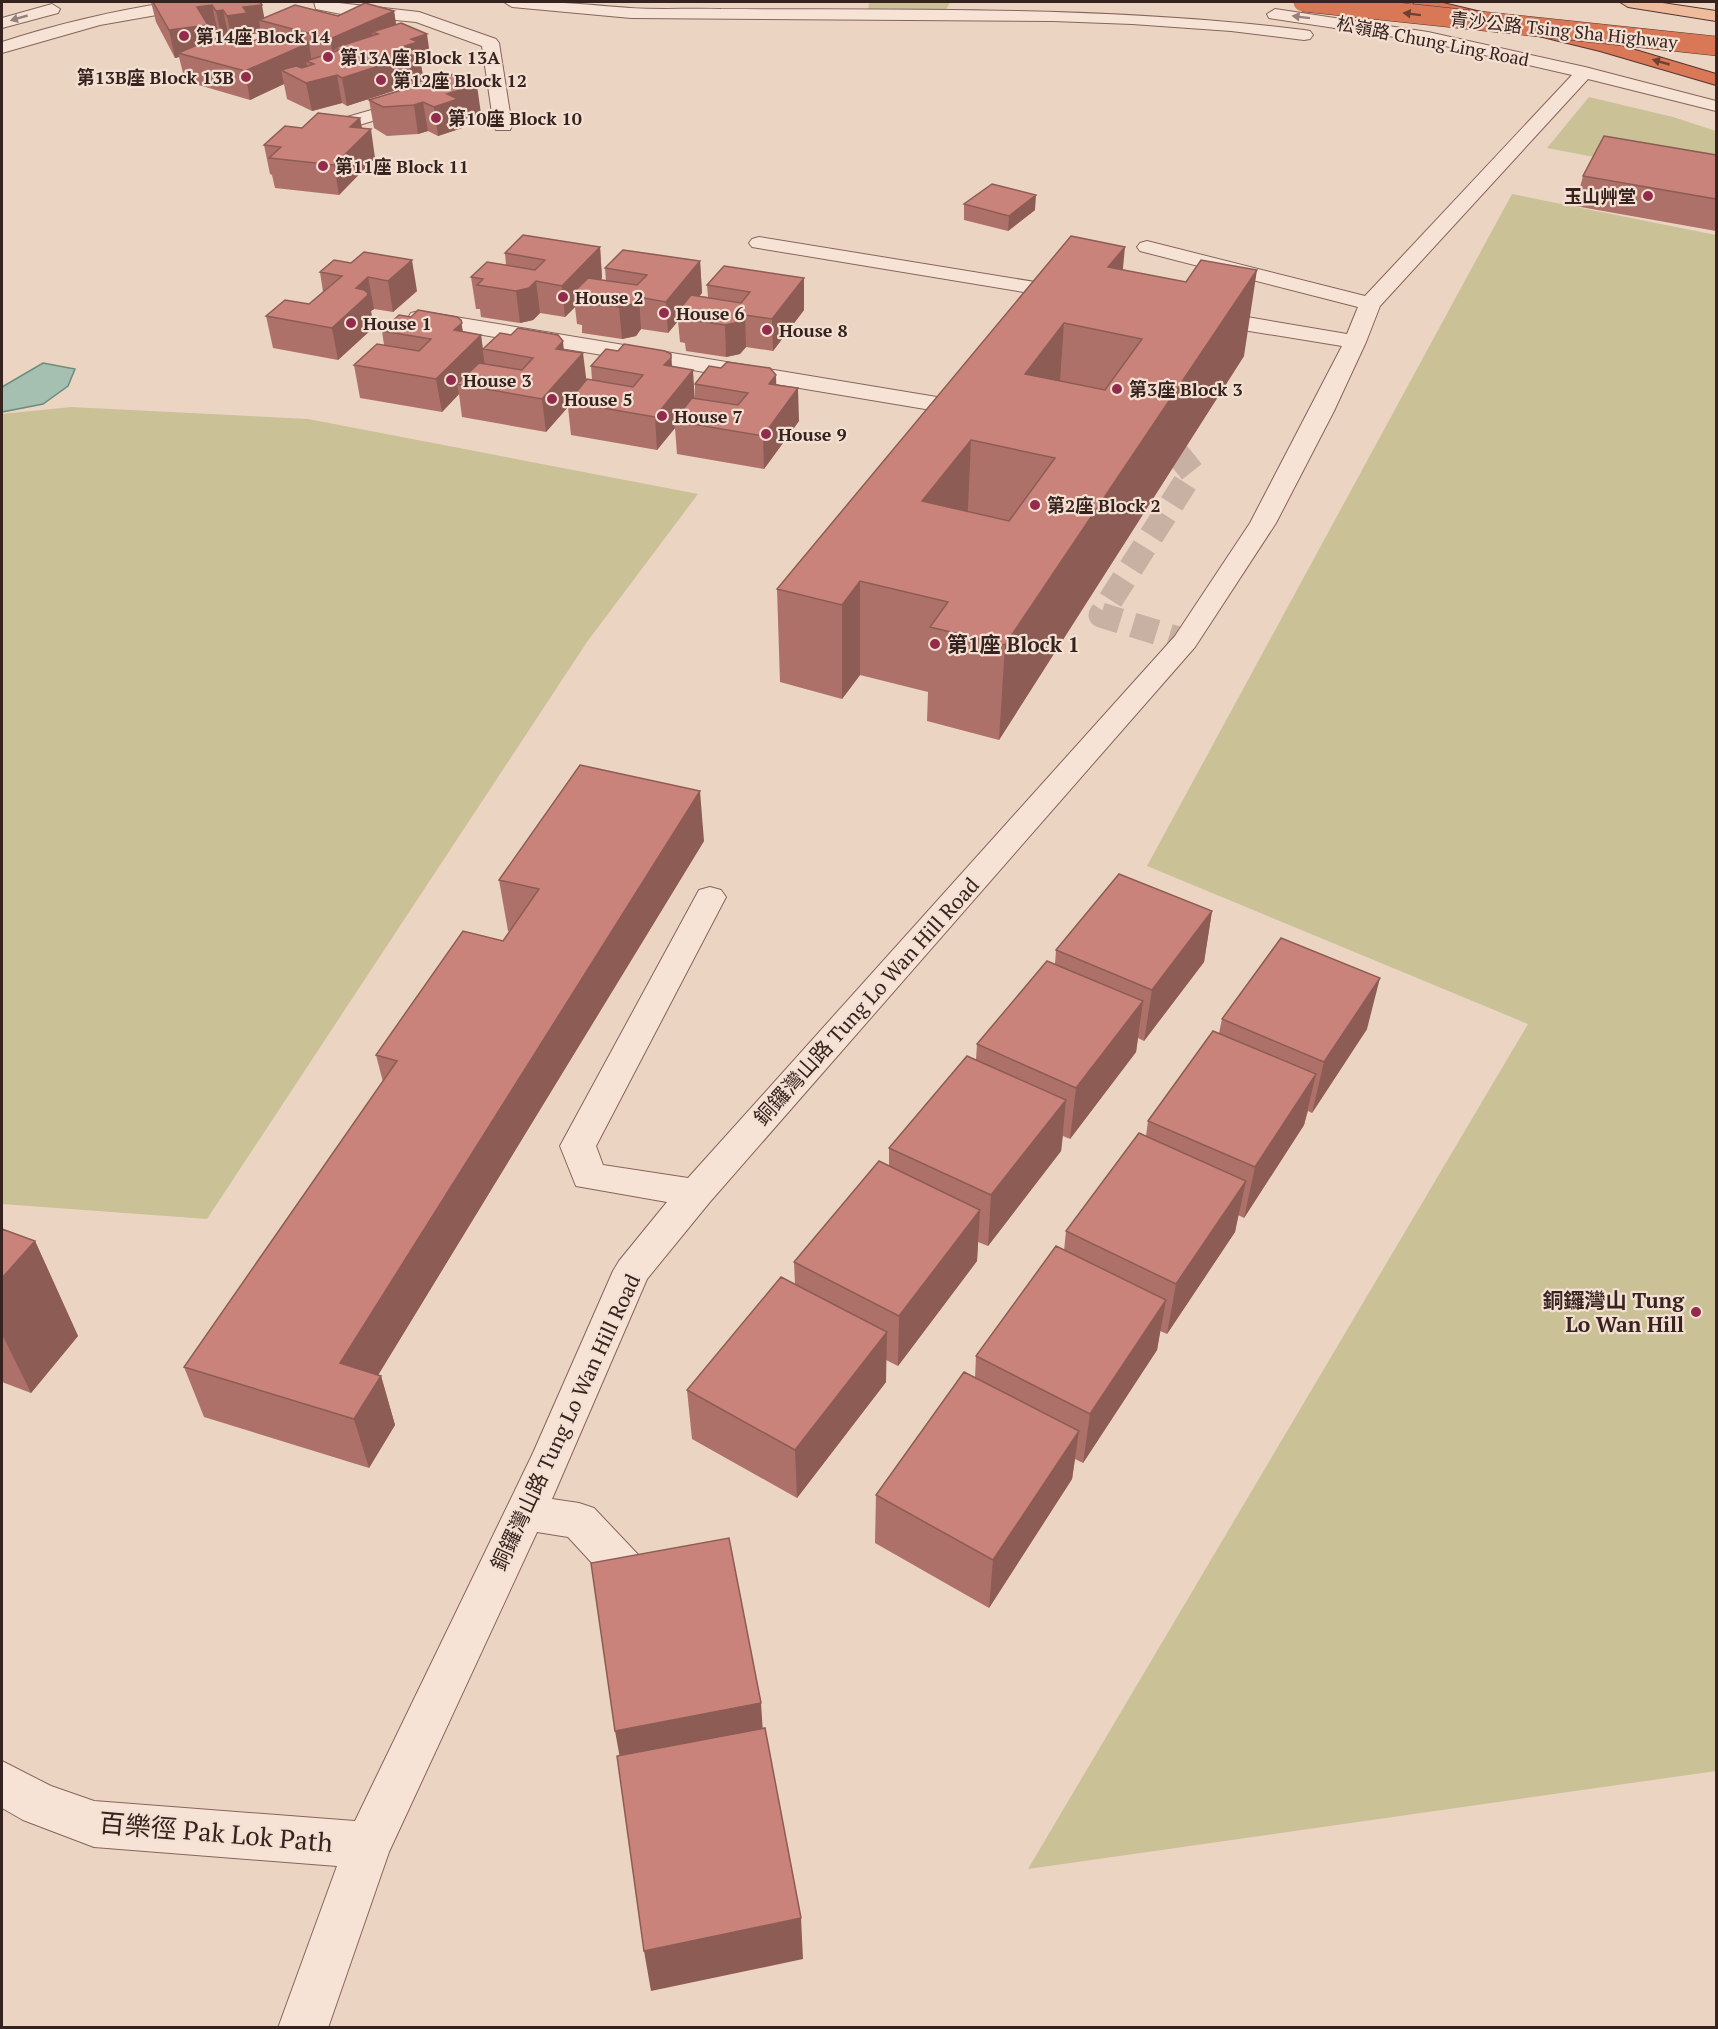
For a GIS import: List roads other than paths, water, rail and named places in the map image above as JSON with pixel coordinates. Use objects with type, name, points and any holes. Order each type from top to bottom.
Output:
[{"type":"highway","name":"青沙公路 Tsing Sha Highway","points":[[1304,2],[1716,46]]},
{"type":"highway","points":[[1421,2],[1606,47],[1716,80]]},
{"type":"highway","points":[[1544,11],[1716,57]]},
{"type":"main road","points":[[1628,2],[1716,16]]},
{"type":"street","points":[[2,48],[99,19],[202,2]]},
{"type":"street","points":[[322,2],[322,4],[346,10],[418,17],[490,43],[502,126]]},
{"type":"street","points":[[512,2],[631,13],[1053,16],[1132,19],[1231,26],[1304,36]]},
{"type":"street","points":[[2,23],[66,4]]},
{"type":"street","name":"松嶺路 Chung Ling Road","points":[[1253,11],[1428,37],[1585,72],[1716,106]]},
{"type":"street","name":"銅鑼灣山路 Tung Lo Wan Hill Road","points":[[303,2028],[368,1845],[553,1454],[632,1270],[696,1193],[1185,641],[1263,523],[1355,342],[1370,303],[1585,72]]},
{"type":"street","points":[[473,84],[495,78]]},
{"type":"street","points":[[297,138],[429,98]]},
{"type":"street","points":[[759,243],[1092,297]]},
{"type":"street","points":[[1147,247],[1370,303]]},
{"type":"street","points":[[1184,313],[1355,342]]},
{"type":"street","points":[[411,317],[967,409]]},
{"type":"street","points":[[696,1193],[589,1176],[578,1146],[710,897]]},
{"type":"street","points":[[524,1512],[579,1521],[631,1576]]},
{"type":"street","name":"百樂徑 Pak Lok Path","points":[[2,1783],[39,1804],[94,1824],[368,1845]]},
{"type":"tunnel","points":[[1140,441],[1176,452],[1192,472],[1101,615],[1185,641]]},
{"type":"place","name":"第14座 Block 14","points":[[184,36]]},
{"type":"place","name":"第13A座 Block 13A","points":[[328,57]]},
{"type":"place","name":"第13B座 Block 13B","points":[[246,77]]},
{"type":"place","name":"第12座 Block 12","points":[[381,80]]},
{"type":"place","name":"第10座 Block 10","points":[[436,118]]},
{"type":"place","name":"第11座 Block 11","points":[[323,166]]},
{"type":"place","name":"玉山艸堂","points":[[1648,196]]},
{"type":"place","name":"House 2","points":[[563,297]]},
{"type":"place","name":"House 6","points":[[664,313]]},
{"type":"place","name":"House 1","points":[[351,323]]},
{"type":"place","name":"House 8","points":[[767,330]]},
{"type":"place","name":"House 3","points":[[451,380]]},
{"type":"place","name":"第3座 Block 3","points":[[1117,389]]},
{"type":"place","name":"House 5","points":[[552,399]]},
{"type":"place","name":"House 7","points":[[662,416]]},
{"type":"place","name":"House 9","points":[[766,434]]},
{"type":"place","name":"第2座 Block 2","points":[[1035,505]]},
{"type":"place","name":"第1座 Block 1","points":[[935,644]]},
{"type":"place","name":"銅鑼灣山 Tung Lo Wan Hill","points":[[1696,1312]]}]
